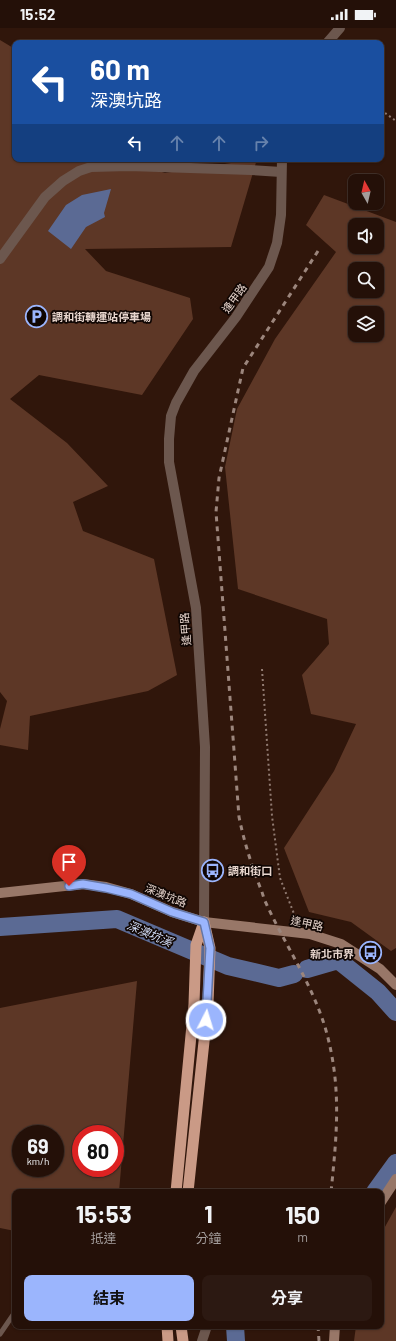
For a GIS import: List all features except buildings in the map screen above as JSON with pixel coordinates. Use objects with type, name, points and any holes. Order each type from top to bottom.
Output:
[{"type":"highway","points":[[176,1189],[194,1004],[196,945],[204,922]]},
{"type":"highway","points":[[188,1189],[208,1004],[210,948],[204,922]]},
{"type":"highway","points":[[167,1329],[168,1341]]},
{"type":"highway","points":[[180,1329],[182,1341]]},
{"type":"main road","name":"深澳坑路","points":[[0,893],[83,884],[131,894],[172,912],[204,922]]},
{"type":"main road","name":"逢甲路","points":[[204,922],[301,932],[341,944],[380,970],[396,985]]},
{"type":"main road","points":[[384,1197],[396,1179]]},
{"type":"main road","points":[[334,1329],[334,1341]]},
{"type":"street","points":[[330,40],[340,28]]},
{"type":"street","name":"逢甲路","points":[[204,922],[205,739],[196,608],[170,462],[169,439],[171,416],[176,403],[194,371],[236,317],[269,268],[277,243],[281,215],[282,162]]},
{"type":"street","points":[[0,259],[45,197],[63,181],[79,171],[91,167],[137,166],[282,172]]},
{"type":"street","points":[[202,1341],[206,1329]]},
{"type":"lane","points":[[0,1334],[12,1316]]},
{"type":"path","points":[[384,112],[396,121]]},
{"type":"path","points":[[262,669],[272,816],[280,878],[301,932]]},
{"type":"shaded area","points":[[0,40],[12,47],[12,162],[130,162],[165,173],[237,162],[256,162],[231,247],[85,249],[106,271],[190,298],[193,319],[142,395],[39,375],[10,399],[67,443],[108,486],[73,502],[83,531],[154,559],[177,675],[148,691],[30,716],[28,750],[0,745],[0,729],[7,701],[0,692]]},
{"type":"shaded area","points":[[324,195],[348,204],[348,210],[364,210],[396,222],[396,948],[391,951],[351,922],[309,912],[284,848],[334,771],[356,724],[311,714],[302,675],[329,644],[327,619],[238,589],[225,467],[237,409],[275,339],[336,252],[306,225]]},
{"type":"shaded area","points":[[137,981],[124,1133],[124,1125],[72,1125],[72,1177],[120,1177],[119,1189],[12,1189],[12,1230],[0,1228],[0,1008]]},
{"type":"shaded area","points":[[396,1207],[396,1341],[354,1341],[356,1329],[384,1329],[384,1229]]},
{"type":"water","points":[[111,189],[104,213],[105,217],[86,227],[71,249],[48,231],[66,205],[82,195]]},
{"type":"waterway","name":"深澳坑溪","points":[[0,927],[117,919],[228,966],[279,978],[294,974]]},
{"type":"waterway","name":"深澳坑溪","points":[[307,969],[338,960],[378,992],[396,1012]]},
{"type":"waterway","name":"深澳坑溪","points":[[377,1189],[396,1163]]},
{"type":"waterway","name":"深澳坑溪","points":[[235,1329],[236,1341]]},
{"type":"railway","points":[[318,251],[243,368],[219,478],[216,512],[239,817],[248,852],[265,901],[305,978],[325,1027],[334,1069],[337,1109],[331,1189]]},
{"type":"railway","points":[[318,1329],[319,1341]]},
{"type":"place","name":"調和街轉運站停車場","points":[[36,316]]},
{"type":"place","name":"調和街口","points":[[213,870]]},
{"type":"place","name":"新北市界","points":[[370,953]]},
{"type":"route","points":[[69,886],[83,884],[131,894],[172,912],[204,922],[210,948],[206,1020]]}]
